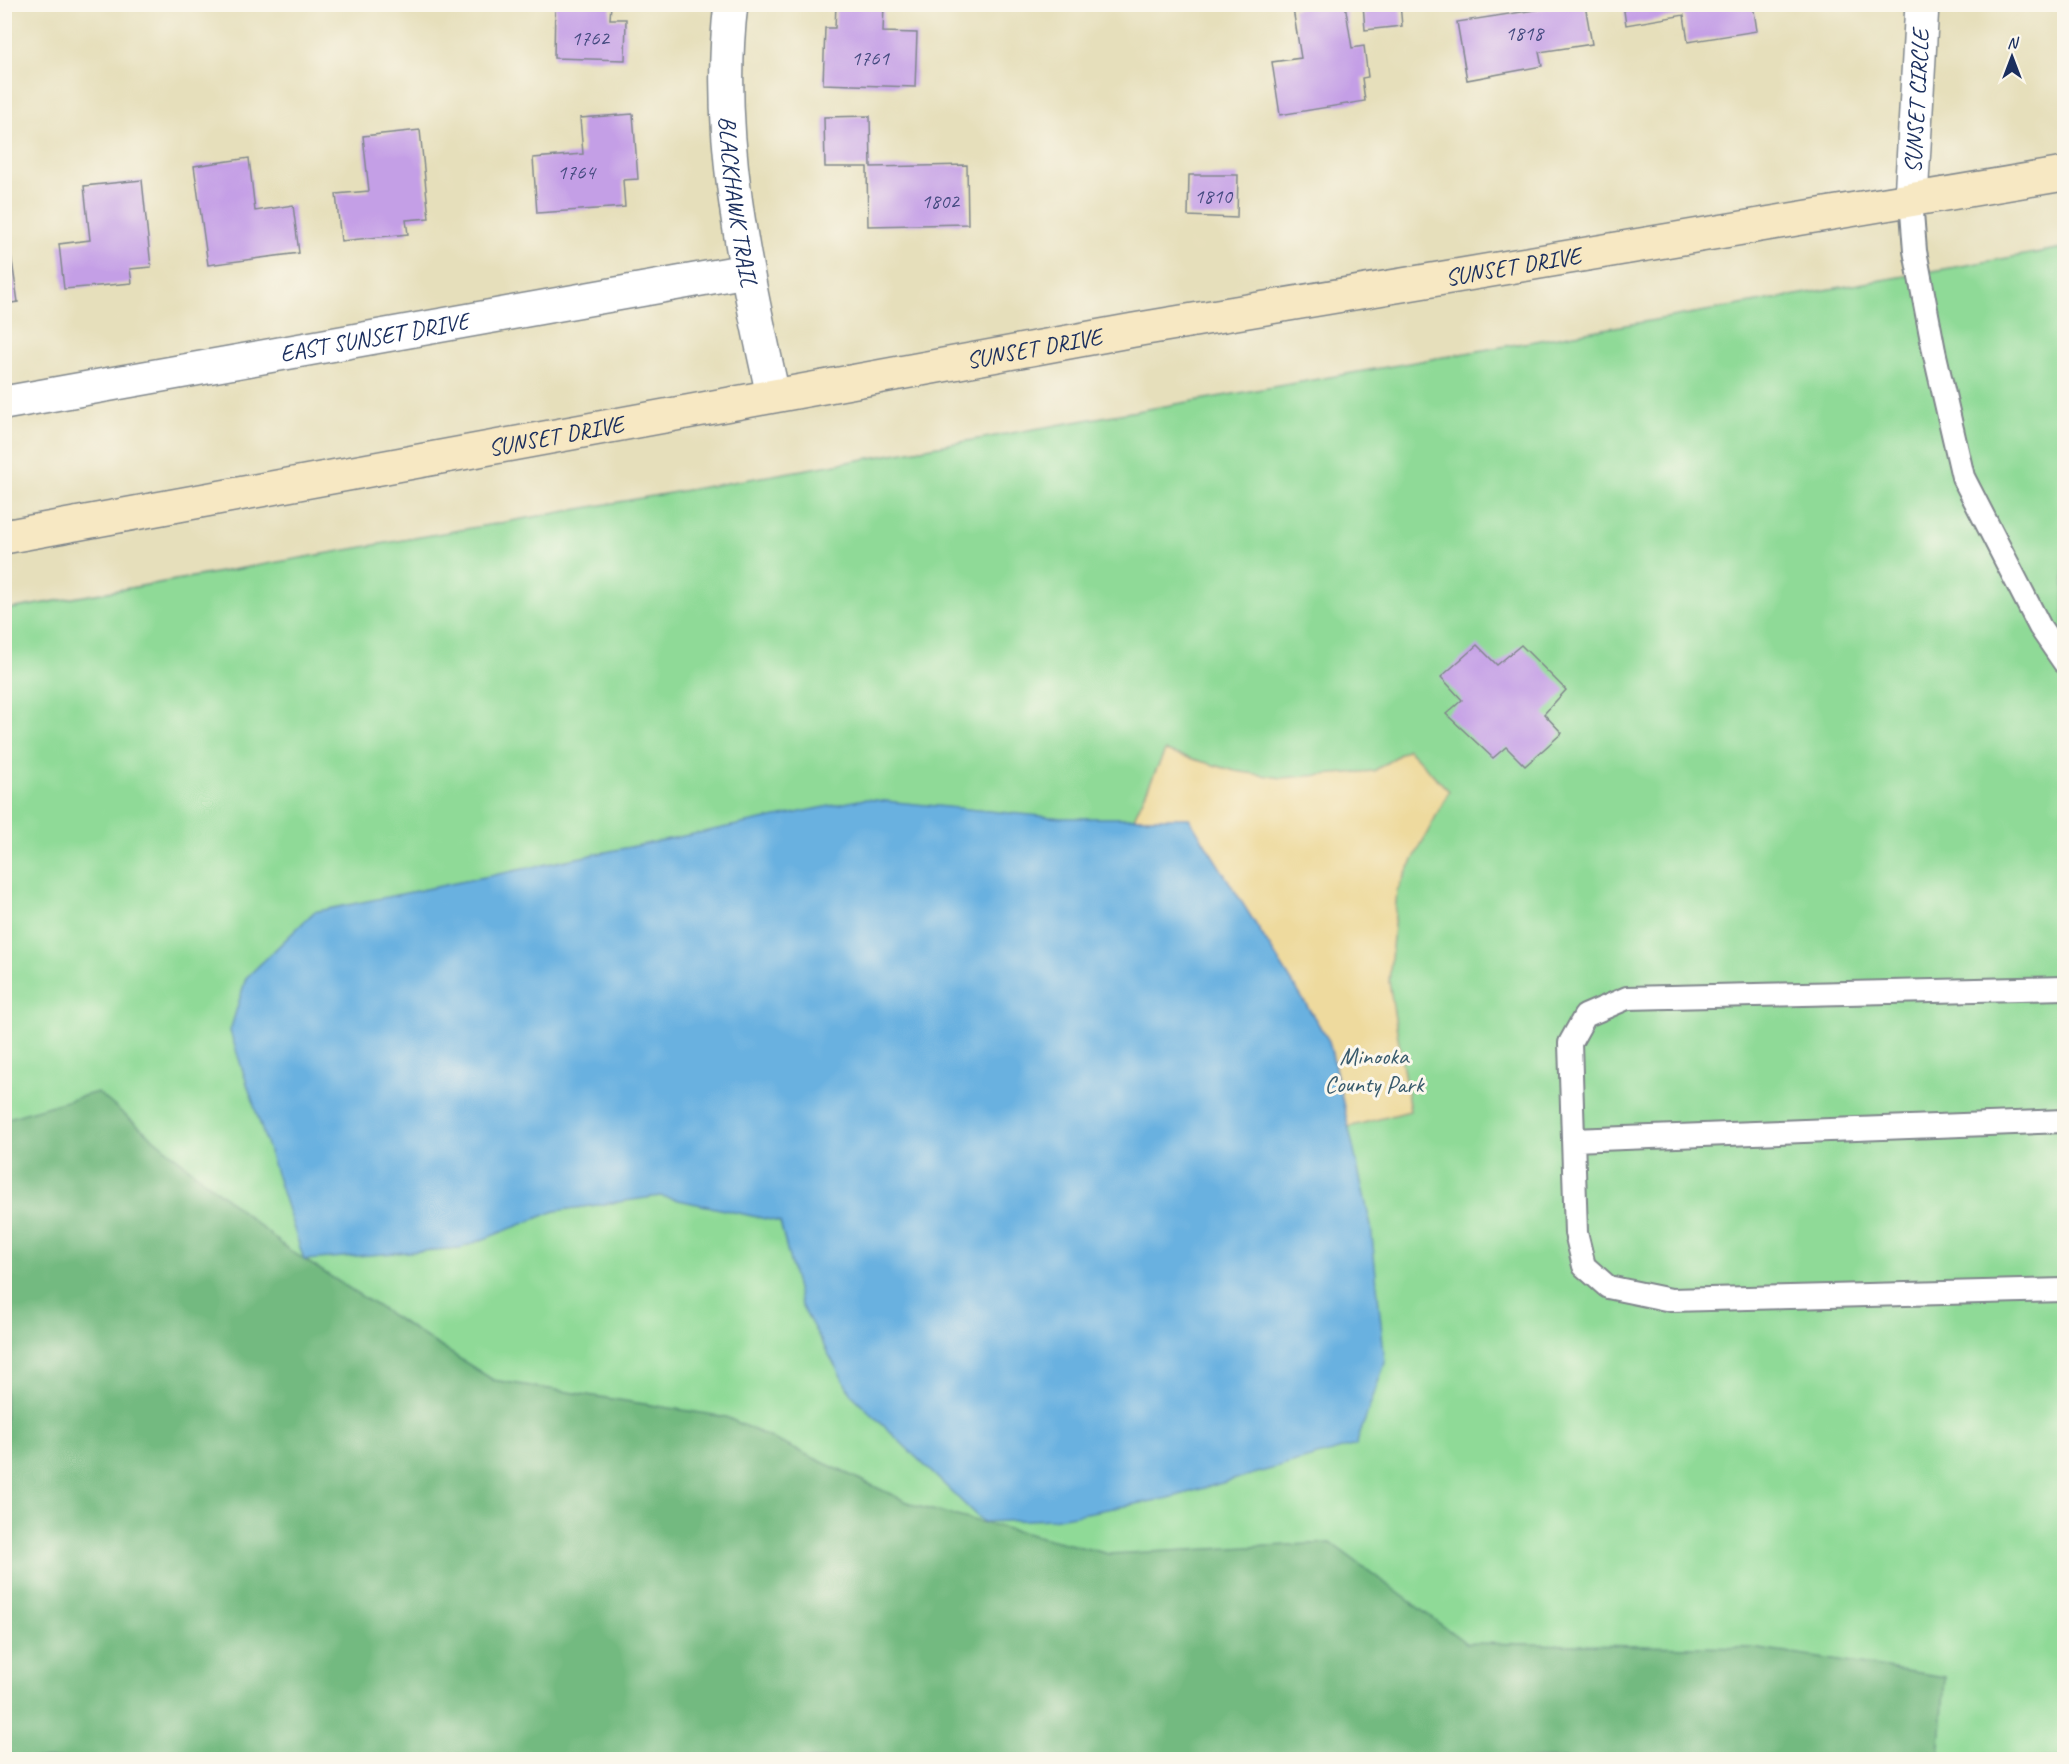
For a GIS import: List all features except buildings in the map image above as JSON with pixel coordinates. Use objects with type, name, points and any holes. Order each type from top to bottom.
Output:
[{"type":"street","name":"BLACKHAWK TRAIL","points":[[731,4],[728,32],[728,117],[746,271],[772,395]]},
{"type":"street","name":"SUNSET CIRCLE","points":[[1911,199],[1923,4]]},
{"type":"street","name":"SUNSET DRIVE","points":[[4,537],[1122,332],[1665,243],[2064,174]]},
{"type":"street","name":"EAST SUNSET DRIVE","points":[[4,404],[746,271]]},
{"type":"lane","points":[[1911,199],[1915,251],[1963,477],[2040,627],[2064,662]]},
{"type":"lane","points":[[2064,988],[1627,998],[1585,1016],[1570,1043],[1576,1233],[1584,1266],[1608,1287],[1671,1300],[2064,1290]]},
{"type":"lane","points":[[1572,1140],[2064,1121]]},
{"type":"green space","name":"Minooka County Park","points":[[2064,248],[2064,1759],[5,1760],[5,610]]},
{"type":"green space","points":[[97,1092],[289,1250],[493,1380],[726,1417],[916,1506],[1109,1554],[1331,1543],[1466,1643],[1752,1648],[1945,1677],[1939,1759],[5,1759],[5,1119]]},
{"type":"sand","points":[[1408,749],[1449,791],[1397,891],[1389,982],[1410,1111],[1348,1127],[1329,1041],[1189,818],[1134,818],[1165,751],[1235,771],[1282,778],[1374,771]]},
{"type":"water","points":[[864,799],[1062,818],[1189,818],[1329,1041],[1371,1226],[1385,1363],[1356,1445],[1169,1498],[1052,1519],[983,1522],[851,1394],[801,1305],[780,1222],[660,1196],[555,1211],[461,1248],[304,1260],[230,1031],[246,978],[314,912]]}]
